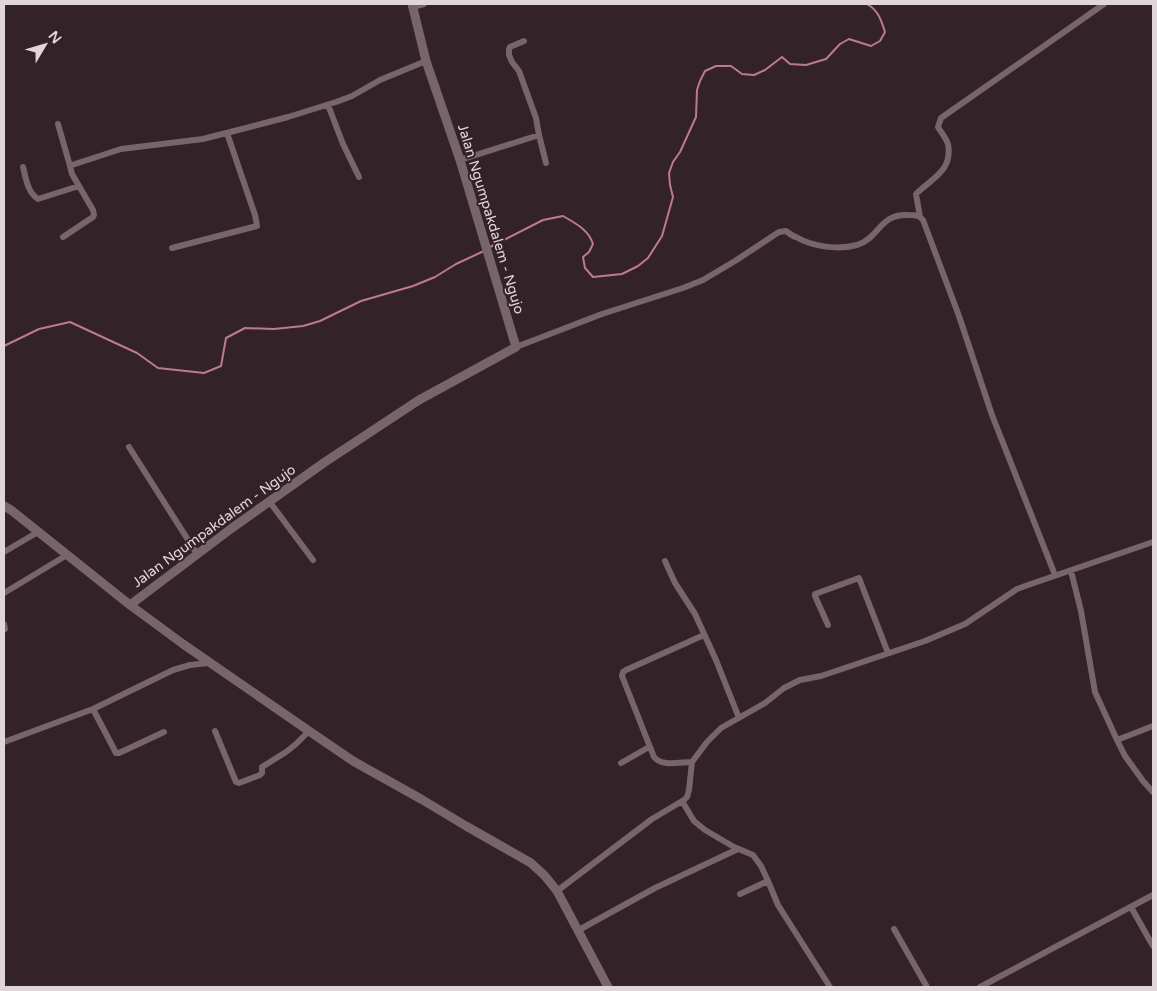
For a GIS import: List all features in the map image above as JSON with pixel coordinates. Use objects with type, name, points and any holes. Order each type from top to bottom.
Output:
[{"type":"street","points":[[412,6],[424,4]]},
{"type":"street","points":[[1055,576],[992,415],[959,316],[923,220],[920,217],[916,194],[943,171],[947,162],[948,142],[938,127],[940,118],[1104,4]]},
{"type":"street","name":"Jalan Ngumpakdalem - Ngujo","points":[[412,6],[426,61],[460,160],[516,347],[419,400],[325,462],[197,554],[130,605],[209,663],[353,761],[531,863],[557,891],[608,987]]},
{"type":"street","points":[[524,41],[510,47],[509,55],[519,71],[536,118],[538,135],[546,163]]},
{"type":"street","points":[[70,166],[121,149],[203,139],[288,117],[352,96],[380,80],[426,61]]},
{"type":"street","points":[[328,105],[343,144],[359,177]]},
{"type":"street","points":[[58,124],[72,174],[94,215],[93,218],[63,237]]},
{"type":"street","points":[[172,248],[256,226],[255,215],[227,133]]},
{"type":"street","points":[[460,160],[538,135]]},
{"type":"street","points":[[23,167],[31,192],[38,199],[79,186]]},
{"type":"street","points":[[516,347],[602,314],[704,280],[779,232],[786,231],[810,243],[824,246],[848,246],[862,243],[868,239],[890,218],[905,214],[920,217]]},
{"type":"street","points":[[129,447],[197,554]]},
{"type":"street","points":[[269,502],[313,560]]},
{"type":"street","points":[[4,506],[130,605]]},
{"type":"street","points":[[4,552],[38,532]]},
{"type":"street","points":[[557,891],[652,819],[687,797],[692,762],[707,742],[721,728],[765,703],[791,684],[800,680],[821,676],[925,641],[966,624],[1017,590],[1153,542]]},
{"type":"street","points":[[4,593],[67,555]]},
{"type":"street","points":[[665,561],[675,583],[695,614],[739,718]]},
{"type":"street","points":[[1070,571],[1081,611],[1095,692],[1125,756],[1153,792]]},
{"type":"street","points":[[828,625],[815,594],[859,578],[888,653]]},
{"type":"street","points":[[692,762],[662,763],[657,761],[649,747],[622,676],[623,672],[635,666],[704,635]]},
{"type":"street","points":[[4,742],[92,709],[174,670],[190,665],[209,663]]},
{"type":"street","points":[[92,709],[116,753],[164,732]]},
{"type":"street","points":[[1117,740],[1153,726]]},
{"type":"street","points":[[215,730],[236,782],[239,783],[260,775],[262,767],[286,752],[309,731]]},
{"type":"street","points":[[621,763],[649,747]]},
{"type":"street","points":[[682,801],[698,825],[709,833],[754,856],[763,870],[778,905],[830,987]]},
{"type":"street","points":[[578,931],[655,888],[738,849]]},
{"type":"street","points":[[740,894],[768,881]]},
{"type":"street","points":[[980,987],[1153,895]]},
{"type":"street","points":[[1131,907],[1153,946]]},
{"type":"street","points":[[894,929],[927,987]]},
{"type":"waterway","points":[[490,247],[543,220],[563,216],[581,227],[591,239],[593,244],[589,252],[583,257],[585,268],[593,277],[622,274],[638,266],[648,258],[662,236],[673,197],[669,173],[696,117],[697,90],[705,71],[716,66],[731,66],[742,74],[754,75],[765,70],[782,57],[790,64],[806,65],[826,59],[840,44],[849,39],[871,46],[880,41],[885,32],[877,13],[867,4]]},
{"type":"waterway","points":[[4,346],[39,329],[70,322],[137,353],[158,368],[204,373],[221,366],[226,338],[245,328],[274,329],[303,326],[320,321],[361,301],[413,286],[435,277],[456,264],[484,251]]}]
